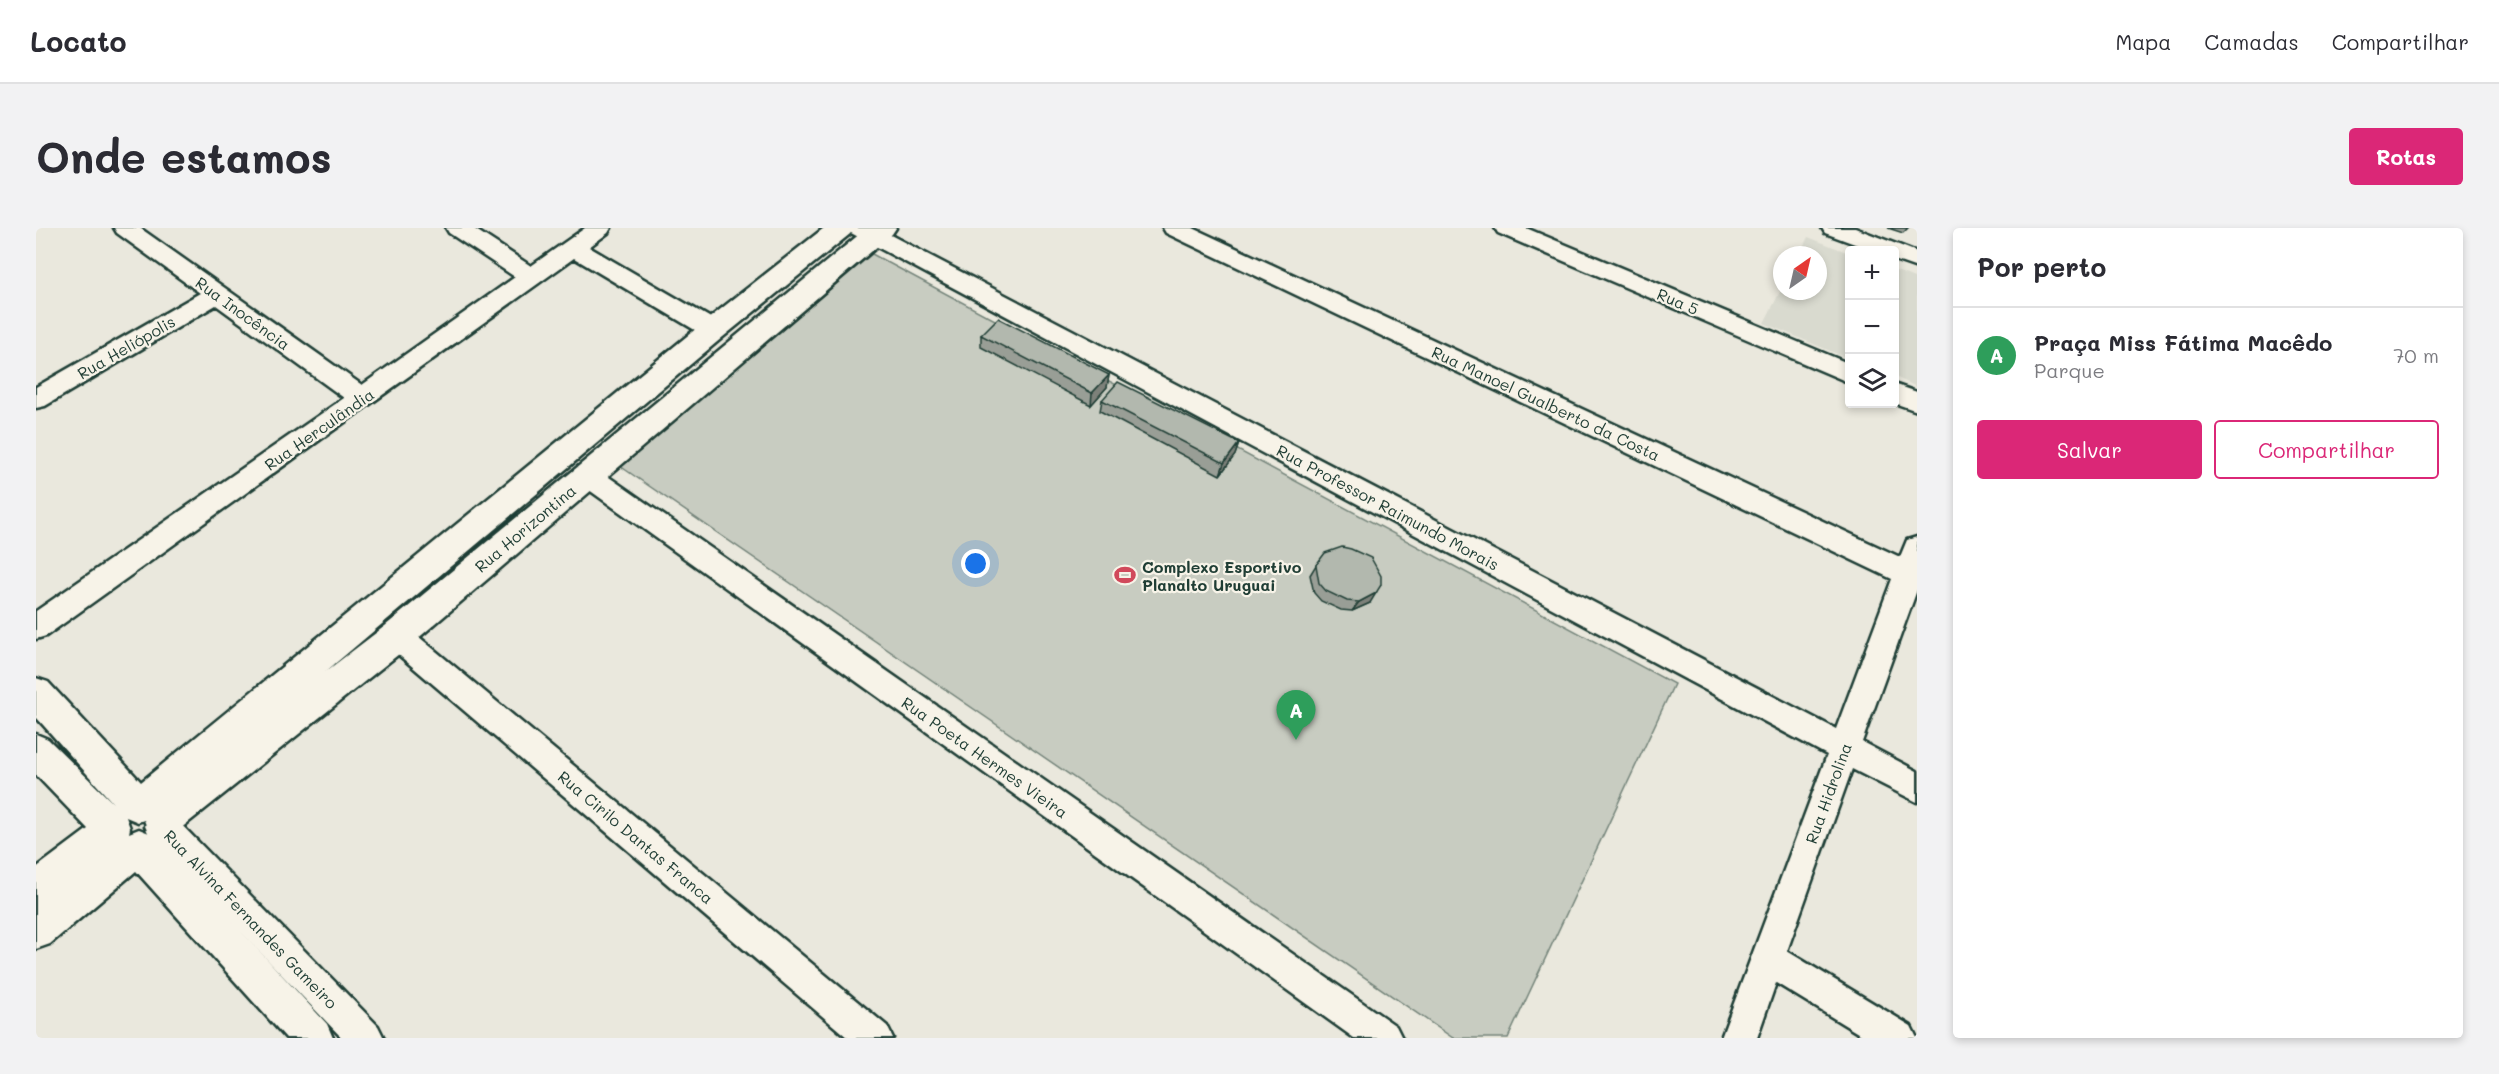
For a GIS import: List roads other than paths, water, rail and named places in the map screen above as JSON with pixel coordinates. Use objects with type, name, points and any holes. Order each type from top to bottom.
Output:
[{"type":"street","name":"Rua Inocência","points":[[125,228],[362,398]]},
{"type":"street","points":[[457,228],[530,276]]},
{"type":"street","name":"Rua Herculândia","points":[[36,627],[600,228]]},
{"type":"street","name":"Rua Horizontina","points":[[36,930],[137,827],[713,330],[841,228]]},
{"type":"street","name":"Rua Manoel Gualberto da Costa","points":[[1174,228],[1914,567]]},
{"type":"street","name":"Rua 5","points":[[1506,228],[1552,236],[1845,372]]},
{"type":"street","points":[[1833,228],[1880,246]]},
{"type":"street","name":"Rua Horizontina","points":[[36,892],[137,827],[397,636],[872,230]]},
{"type":"street","name":"Rua Professor Raimundo Morais","points":[[872,230],[1917,787]]},
{"type":"street","points":[[573,247],[713,330]]},
{"type":"street","points":[[1899,253],[1917,260]]},
{"type":"street","name":"Rua Heliópolis","points":[[36,399],[216,294]]},
{"type":"street","points":[[1899,395],[1917,402]]},
{"type":"street","name":"Rua Poeta Hermes Vieira","points":[[587,475],[1384,1038]]},
{"type":"street","name":"Rua Hidrolina","points":[[1740,1038],[1844,749],[1914,567]]},
{"type":"street","name":"Rua Cirilo Dantas Franca","points":[[397,636],[875,1038]]},
{"type":"street","name":"Rua Alvina Fernandes Gameiro","points":[[36,693],[137,827],[314,1038]]},
{"type":"street","name":"Rua Alvina Fernandes Gameiro","points":[[36,750],[137,827],[366,1038]]},
{"type":"street","points":[[1768,958],[1899,1038]]},
{"type":"place","name":"Complexo Esportivo Planalto Uruguai","points":[[1125,575]]},
{"type":"place","name":"Praça Miss Fátima Macêdo","points":[[1296,740]]}]
